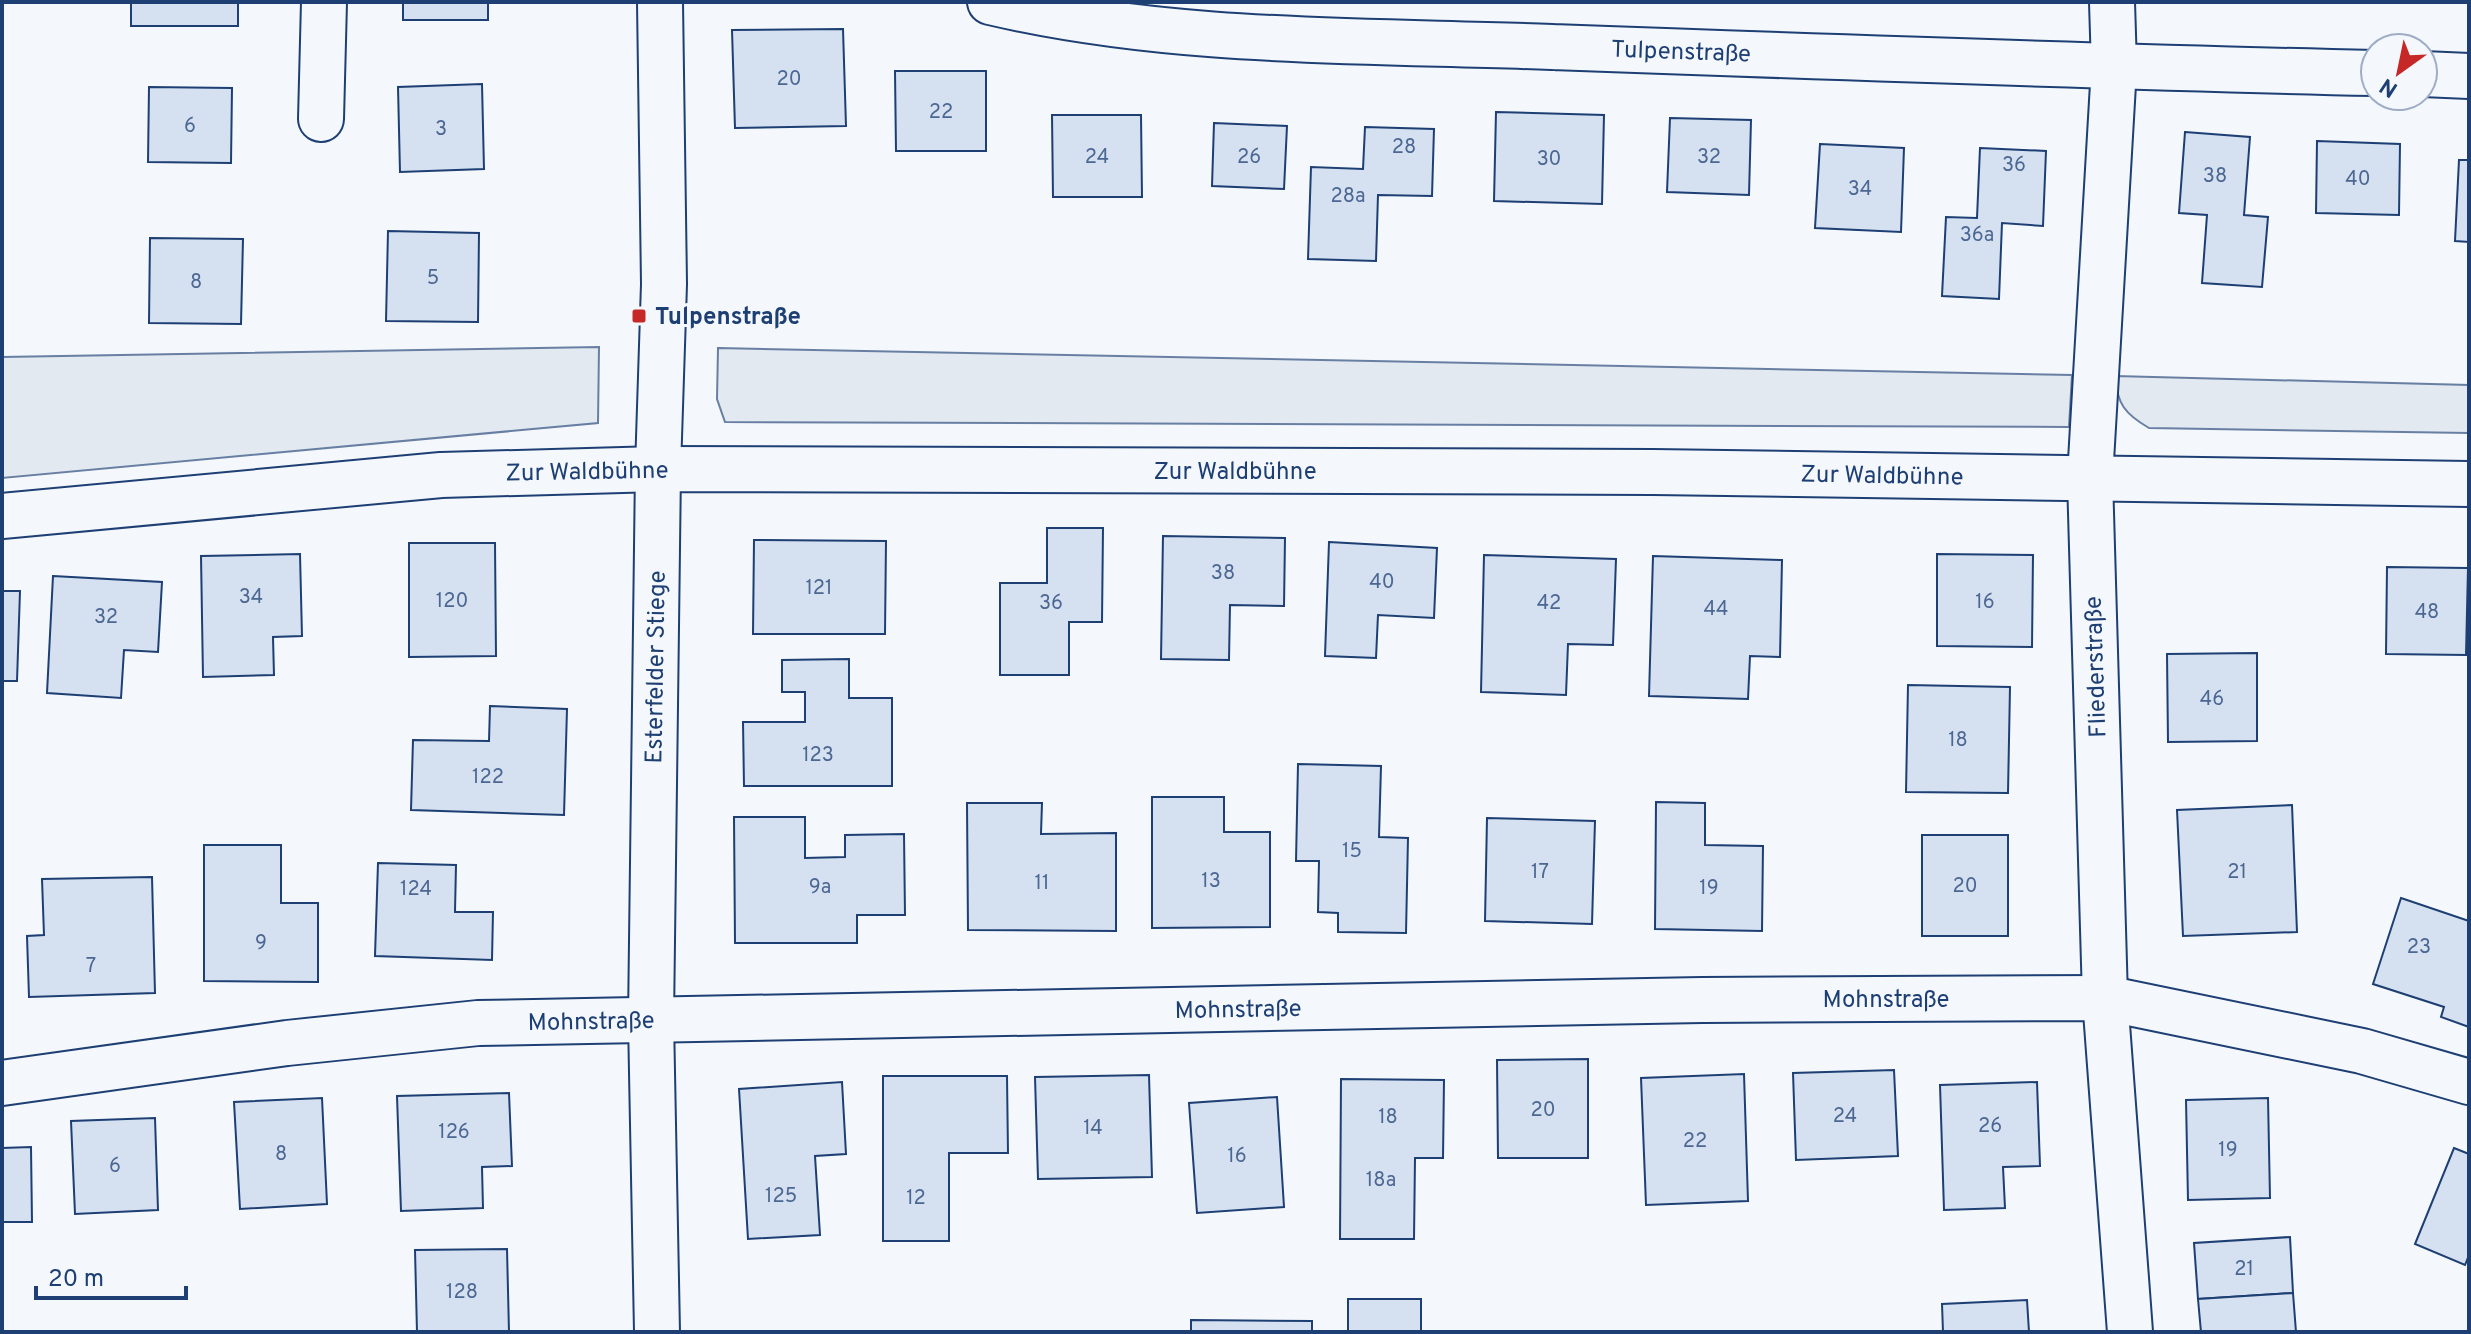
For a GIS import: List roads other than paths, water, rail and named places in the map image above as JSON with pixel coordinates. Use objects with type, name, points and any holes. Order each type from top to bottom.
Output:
[{"type":"street","points":[[321,119],[324,2]]},
{"type":"street","name":"Esterfelder Stiege","points":[[657,1332],[651,1020],[658,469],[664,284],[660,2]]},
{"type":"street","name":"Tulpenstraße","points":[[990,2],[1055,17],[1228,35],[2114,67],[2359,73]]},
{"type":"street","name":"Fliederstraße","points":[[2112,2],[2114,67],[2090,478],[2105,998],[2130,1332]]},
{"type":"street","points":[[2439,75],[2469,76]]},
{"type":"street","name":"Zur Waldbühne","points":[[2,516],[441,475],[658,469],[1621,472],[2469,484]]},
{"type":"street","name":"Mohnstraße","points":[[2,1083],[287,1043],[478,1023],[1686,1000],[2105,998],[2362,1051],[2469,1082]]},
{"type":"place","name":"Tulpenstraße","points":[[639,316]]}]
